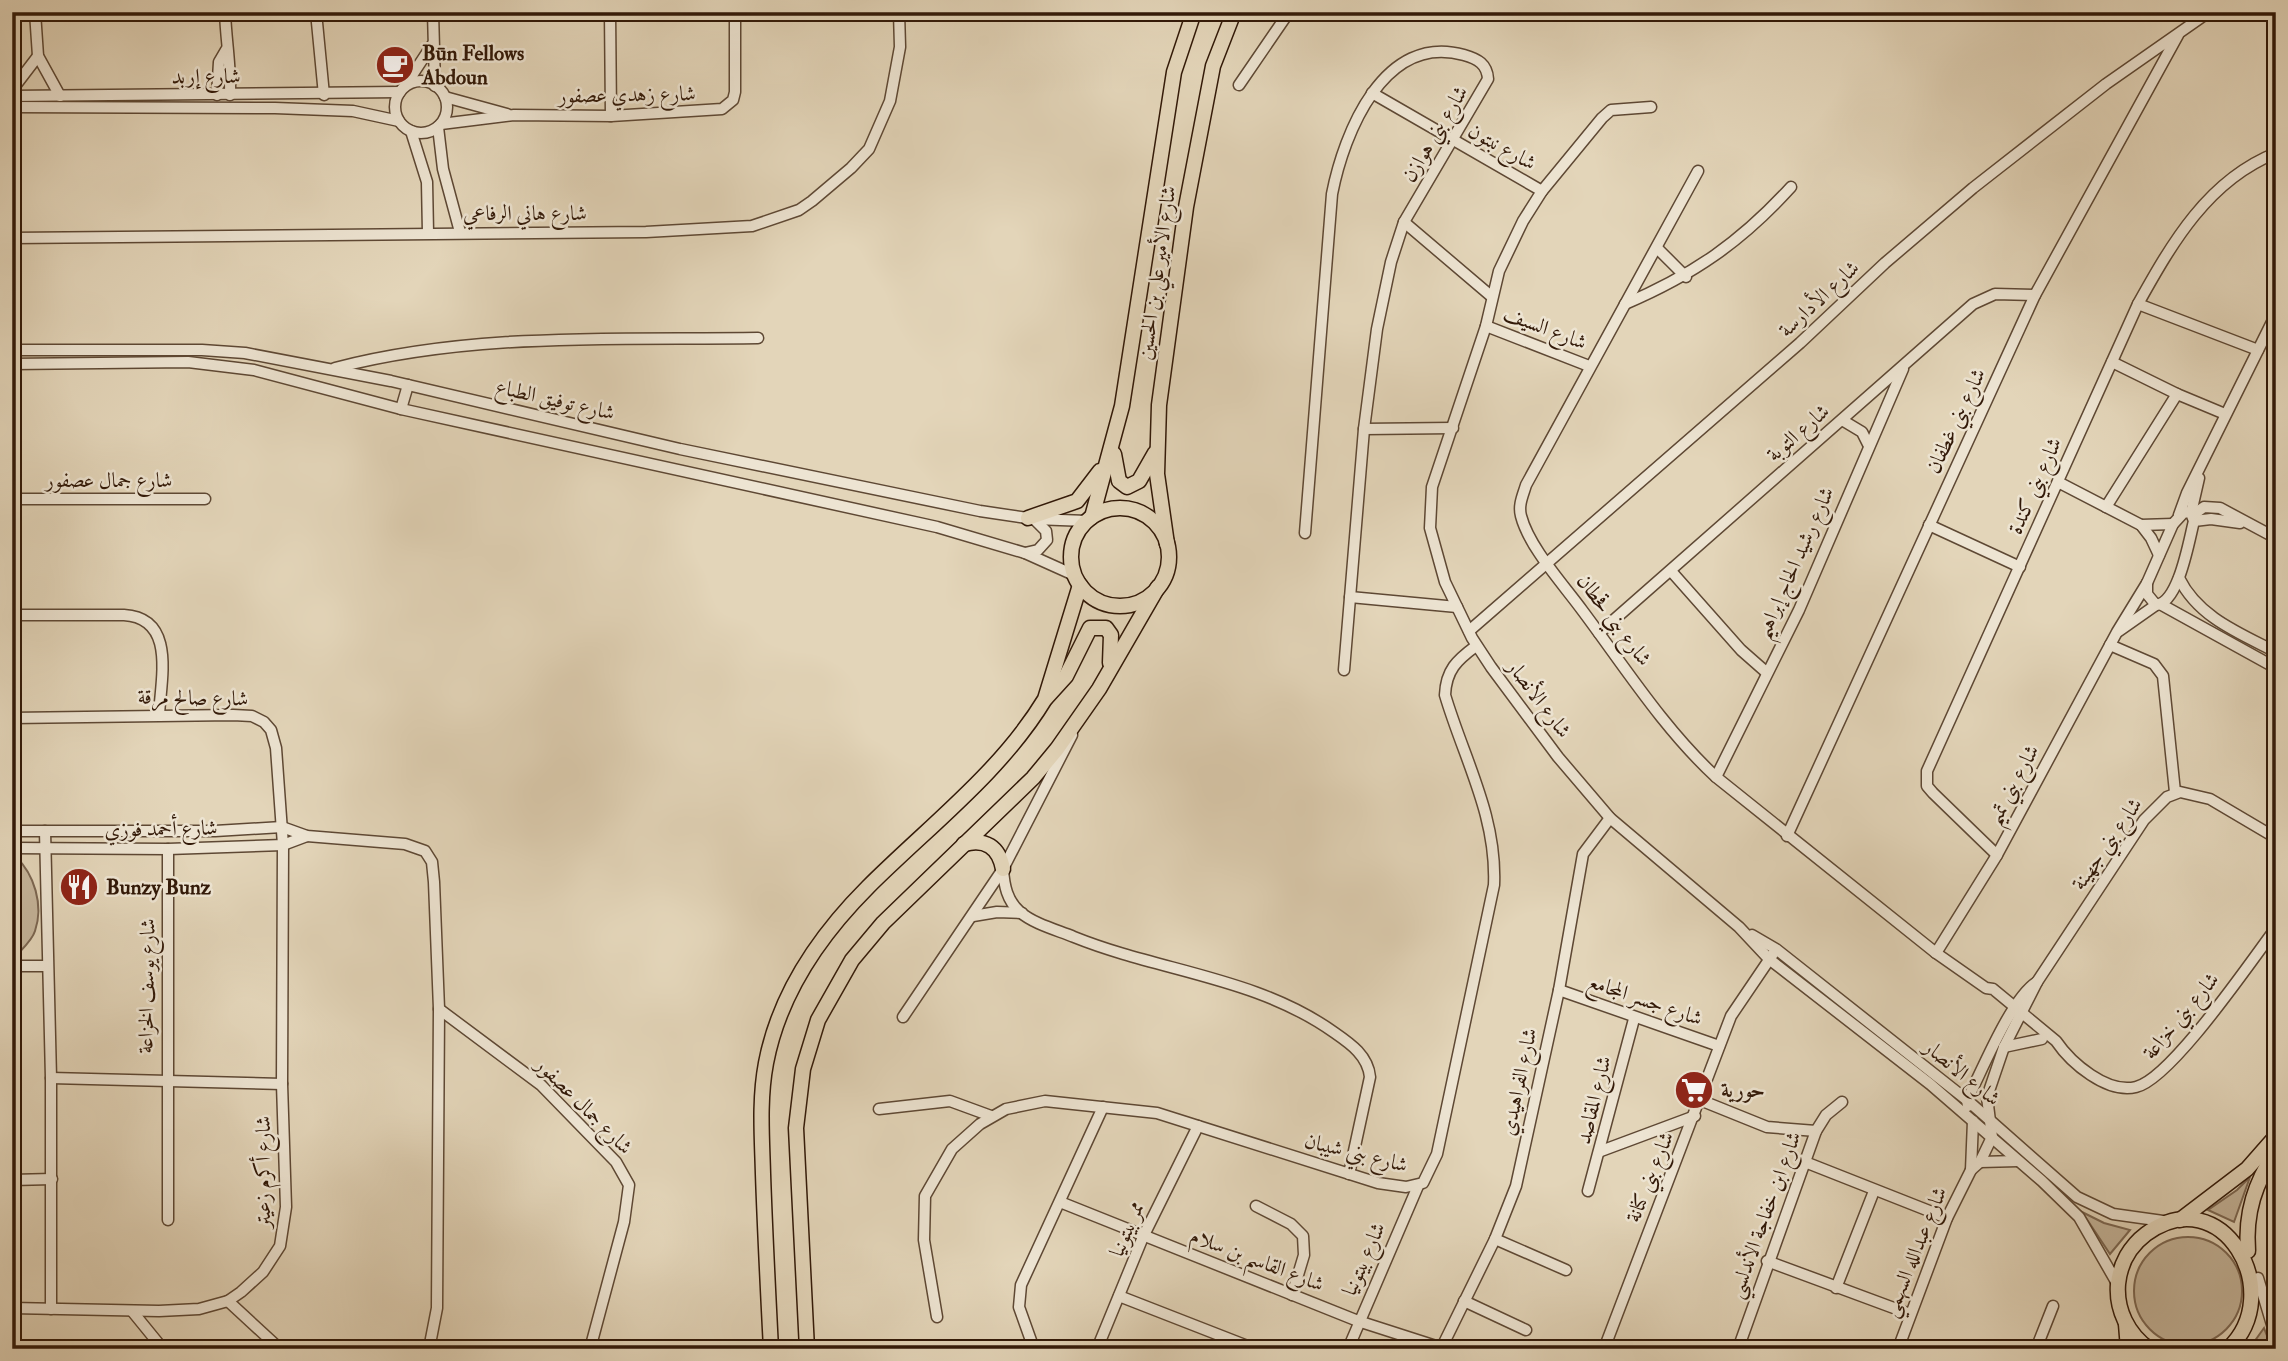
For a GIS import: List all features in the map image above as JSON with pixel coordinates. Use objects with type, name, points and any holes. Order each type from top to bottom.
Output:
[{"type":"main road","name":"شارع الأمير علي بن الحسين","points":[[1090,519],[1114,445],[1129,367],[1174,72],[1194,12]]},
{"type":"main road","name":"شارع الأمير علي بن الحسين","points":[[1167,544],[1156,450],[1159,405],[1186,207],[1213,66],[1234,12]]},
{"type":"main road","points":[[1114,445],[1117,476],[1121,484],[1127,487],[1139,481],[1156,450]]},
{"type":"main road","points":[[1031,518],[1055,510],[1084,495],[1114,445]]},
{"type":"main road","points":[[807,1349],[796,1128],[803,1069],[809,1044],[832,993],[852,960],[883,923],[1032,778],[1079,719],[1168,567],[1167,544],[1156,524],[1137,511],[1114,508],[1090,519],[1072,546],[1077,580],[1045,699]]},
{"type":"main road","points":[[1077,580],[1094,598],[1116,606],[1140,601],[1158,587]]},
{"type":"main road","points":[[771,1349],[762,1103],[766,1061],[790,993],[810,956],[846,911],[1005,753],[1045,699],[1066,676],[1090,628],[1106,628],[1111,635],[1109,668]]},
{"type":"main road","points":[[964,844],[985,843],[995,849],[1003,869]]},
{"type":"main road","points":[[2127,1349],[2126,1323],[2119,1304],[2118,1285],[2124,1262],[2134,1245],[2152,1230],[2174,1221],[2247,1169],[2276,1136]]},
{"type":"main road","points":[[2228,1349],[2245,1333],[2254,1316],[2259,1297],[2258,1278],[2249,1252],[2246,1228],[2250,1202],[2276,1150]]},
{"type":"main road","points":[[2174,1221],[2198,1220],[2218,1226],[2235,1237],[2249,1252]]},
{"type":"main road","points":[[2126,1323],[2149,1349]]},
{"type":"street","points":[[35,12],[38,56],[60,96]]},
{"type":"street","points":[[225,12],[226,50],[231,62],[230,95]]},
{"type":"street","points":[[316,12],[324,95]]},
{"type":"street","points":[[433,12],[435,86]]},
{"type":"street","points":[[610,12],[611,116]]},
{"type":"street","name":"شارع زهدي عصفور","points":[[439,126],[514,115],[611,116],[714,111],[728,104],[735,92],[736,12]]},
{"type":"street","name":"شارع هاني الرفاعي","points":[[12,238],[736,228],[799,210],[851,168],[879,131],[890,101],[900,47],[899,12]]},
{"type":"street","points":[[1239,85],[1289,12]]},
{"type":"street","name":"شارع الأدارسة","points":[[1469,631],[1800,344],[1885,263],[1973,188],[2106,84],[2209,12]]},
{"type":"street","name":"شارع بني غطفان","points":[[1787,836],[2035,295],[2180,32]]},
{"type":"street","points":[[432,45],[402,90],[395,106],[399,121],[411,131],[425,133],[439,126]]},
{"type":"street","points":[[217,95],[219,62],[226,50]]},
{"type":"street","name":"شارع بني هوازن","points":[[1305,533],[1332,194],[1346,142],[1372,93],[1402,63],[1429,52],[1465,55],[1482,62],[1488,79],[1404,222],[1391,262],[1377,329],[1364,429],[1344,670]]},
{"type":"street","points":[[12,90],[38,56]]},
{"type":"street","points":[[402,90],[419,81],[435,86],[445,97],[447,111],[439,126],[443,169],[460,232]]},
{"type":"street","name":"شارع إربد","points":[[12,96],[324,95],[402,90]]},
{"type":"street","name":"شارع نبتون","points":[[1372,93],[1542,191]]},
{"type":"street","name":"شارع زهدي عصفور","points":[[445,97],[514,115]]},
{"type":"street","name":"شارع إربد","points":[[12,107],[275,108],[353,111],[399,121]]},
{"type":"street","points":[[1469,631],[1444,582],[1430,528],[1432,487],[1486,326],[1491,296],[1523,221],[1542,191],[1611,110],[1651,107]]},
{"type":"street","points":[[411,131],[427,182],[428,233]]},
{"type":"street","name":"شارع بني كندة","points":[[1997,855],[1927,786],[1927,771],[2138,304],[2172,242],[2210,197],[2237,172],[2276,153]]},
{"type":"street","name":"شارع بني قحطان","points":[[1698,171],[1526,485],[1521,501],[1522,519],[1546,563],[1693,755],[1787,836],[1936,953],[1986,988],[1993,989],[2017,1014]]},
{"type":"street","points":[[1625,304],[1686,277],[1740,238],[1791,187]]},
{"type":"street","points":[[1404,222],[1491,296]]},
{"type":"street","points":[[1657,248],[1686,277]]},
{"type":"street","name":"شارع التوبة","points":[[1599,633],[1905,363],[1985,296],[2004,293],[2035,295]]},
{"type":"street","points":[[2138,304],[2258,350]]},
{"type":"street","points":[[2176,519],[2276,314]]},
{"type":"street","name":"شارع السيف","points":[[1486,326],[1589,366]]},
{"type":"street","points":[[333,369],[378,357],[496,342],[758,338]]},
{"type":"street","name":"شارع توفيق الطباع","points":[[12,351],[212,350],[333,369],[680,449],[980,511],[1031,518],[1090,519]]},
{"type":"street","name":"شارع توفيق الطباع","points":[[12,364],[169,362],[254,370],[401,409],[937,527],[1025,553],[1077,580]]},
{"type":"street","points":[[2112,362],[2225,414]]},
{"type":"street","name":"شارع رشيد الحاج إبراهيم","points":[[1716,777],[1799,610],[1905,363]]},
{"type":"street","points":[[401,409],[408,385]]},
{"type":"street","points":[[2106,507],[2177,394]]},
{"type":"street","points":[[1842,420],[1862,432],[1868,444]]},
{"type":"street","points":[[1364,429],[1453,428]]},
{"type":"street","points":[[2159,605],[2179,578],[2200,472]]},
{"type":"street","points":[[2058,482],[2141,525],[2159,555]]},
{"type":"street","name":"شارع جمال عصفور","points":[[12,499],[205,499]]},
{"type":"street","points":[[2141,525],[2193,516],[2245,524],[2276,538]]},
{"type":"street","points":[[1025,553],[1038,550],[1047,540],[1044,527],[1031,518]]},
{"type":"street","name":"شارع بني تميم","points":[[1936,953],[1997,855],[2117,632],[2147,583],[2176,519]]},
{"type":"street","points":[[1928,525],[2020,567]]},
{"type":"street","points":[[1671,571],[1741,650],[1766,672]]},
{"type":"street","points":[[2179,578],[2188,596],[2200,608],[2276,652]]},
{"type":"street","points":[[2147,583],[2147,594],[2159,605],[2276,668]]},
{"type":"street","points":[[1350,597],[1457,607]]},
{"type":"street","name":"شارع بني تميم","points":[[2117,632],[2159,605]]},
{"type":"street","points":[[12,615],[124,615],[139,616],[148,621],[161,640],[159,715]]},
{"type":"street","name":"شارع الأنصار","points":[[1469,631],[1476,646],[1558,757],[1610,818],[1739,927],[1897,1052],[1975,1125],[1992,1137],[2079,1217],[2118,1285]]},
{"type":"street","points":[[2110,645],[2154,664],[2162,676],[2175,792]]},
{"type":"street","name":"شارع بني شيبان","points":[[937,1317],[924,1240],[925,1196],[952,1149],[992,1116],[1006,1109],[1045,1101],[1157,1113],[1397,1187],[1418,1186],[1430,1172],[1437,1154],[1494,885],[1495,857],[1490,825],[1445,695],[1445,683],[1455,661],[1476,646]]},
{"type":"street","name":"شارع صالح مرقة","points":[[12,718],[252,716],[264,722],[271,730],[276,748],[282,827]]},
{"type":"street","points":[[903,1017],[1003,869],[1048,787],[1079,719]]},
{"type":"street","name":"شارع بني جهينة","points":[[1967,1100],[2037,982],[2144,820],[2175,792],[2210,799],[2276,838]]},
{"type":"street","name":"شارع الفراهيدي","points":[[1442,1348],[1495,1239],[1516,1186],[1559,990],[1583,854],[1610,818]]},
{"type":"street","name":"شارع أحمد فوزي","points":[[12,831],[282,827],[307,836],[405,844],[425,851],[432,862],[434,882],[439,1009]]},
{"type":"street","name":"شارع أكرم زعيتر","points":[[12,1307],[183,1311],[228,1301],[272,1262],[284,1234],[282,827]]},
{"type":"street","points":[[45,831],[51,1078],[51,1309]]},
{"type":"street","name":"شارع أحمد فوزي","points":[[12,848],[168,849],[283,845],[307,836]]},
{"type":"street","name":"شارع يوسف الخزاعة","points":[[168,849],[166,1081],[169,1220]]},
{"type":"street","points":[[1003,869],[1007,893],[1022,914]]},
{"type":"street","points":[[973,916],[997,912],[1022,914],[1108,950],[1204,974],[1257,992],[1304,1013],[1342,1038],[1365,1060],[1370,1077],[1349,1174]]},
{"type":"street","name":"شارع بني خزاعة","points":[[2017,1014],[2042,1039],[2063,1050],[2111,1086],[2137,1087],[2151,1081],[2183,1048],[2276,928]]},
{"type":"street","name":"شارع بني كنانة","points":[[1604,1349],[1695,1116],[1719,1046],[1740,998],[1773,954]]},
{"type":"street","points":[[12,967],[47,966]]},
{"type":"street","name":"شارع جسر المجامع","points":[[1559,990],[1634,1019],[1719,1046]]},
{"type":"street","points":[[429,1349],[437,1308],[439,1009]]},
{"type":"street","name":"شارع جمال عصفور","points":[[439,1009],[541,1085],[616,1162],[629,1185],[624,1222],[590,1349]]},
{"type":"street","name":"شارع بني جهينة","points":[[1991,1121],[1988,1087],[2017,1014]]},
{"type":"street","name":"شارع بني خزاعة","points":[[2017,1014],[2056,1041],[2063,1050]]},
{"type":"street","name":"شارع المقاصد","points":[[1588,1191],[1601,1152],[1634,1019]]},
{"type":"street","points":[[2004,1048],[2042,1039]]},
{"type":"street","name":"شارع الأنصار","points":[[1897,1052],[1967,1100],[2077,1197],[2113,1214],[2174,1221]]},
{"type":"street","points":[[1948,1086],[1965,1083],[1980,1075]]},
{"type":"street","points":[[51,1078],[282,1084]]},
{"type":"street","points":[[1700,1100],[1767,1126],[1816,1131]]},
{"type":"street","name":"شارع عبدالله السهمي","points":[[1898,1349],[1947,1218],[1970,1170],[1975,1125],[1967,1100]]},
{"type":"street","points":[[879,1109],[950,1101],[992,1116]]},
{"type":"street","name":"شارع ابن خفاجة الأندلسي","points":[[1738,1349],[1767,1261],[1816,1131],[1826,1115],[1842,1102]]},
{"type":"street","points":[[1034,1349],[1019,1307],[1019,1296],[1103,1107]]},
{"type":"street","points":[[1601,1152],[1695,1116]]},
{"type":"street","name":"شارع عبدالله السهمي","points":[[1970,1170],[1980,1162],[1992,1137],[1991,1121]]},
{"type":"street","name":"ممر بيتونيا","points":[[1097,1349],[1143,1237],[1198,1126]]},
{"type":"street","points":[[1980,1162],[2018,1161]]},
{"type":"street","points":[[1805,1162],[1947,1218]]},
{"type":"street","points":[[12,1180],[52,1180]]},
{"type":"street","name":"شارع بيتونيا","points":[[1348,1349],[1418,1186]]},
{"type":"street","points":[[1836,1288],[1874,1191]]},
{"type":"street","name":"شارع القاسم بن سلام","points":[[1060,1202],[1358,1321],[1442,1348]]},
{"type":"street","points":[[1256,1206],[1291,1224],[1303,1236],[1304,1255],[1292,1294]]},
{"type":"street","points":[[1495,1239],[1566,1270]]},
{"type":"street","points":[[1767,1261],[1910,1314]]},
{"type":"street","points":[[2258,1278],[2276,1338]]},
{"type":"street","points":[[1119,1296],[1255,1349]]},
{"type":"street","points":[[228,1301],[280,1349]]},
{"type":"street","points":[[1464,1301],[1525,1330]]},
{"type":"street","points":[[2036,1349],[2053,1306]]},
{"type":"street","points":[[132,1311],[163,1349]]},
{"type":"shaded area","points":[[12,857],[16,857],[28,872],[38,901],[38,921],[34,935],[14,958]]},
{"type":"shaded area","points":[[2250,1177],[2234,1222],[2208,1210],[2237,1190]]},
{"type":"shaded area","points":[[2082,1212],[2104,1223],[2130,1230],[2110,1254]]},
{"type":"shaded area","points":[[2188,1237],[2209,1241],[2226,1253],[2238,1270],[2242,1291],[2238,1312],[2226,1329],[2209,1341],[2188,1345],[2167,1341],[2150,1329],[2138,1312],[2134,1291],[2138,1270],[2150,1253],[2167,1241]]},
{"type":"shaded area","points":[[2264,1328],[2272,1349],[2249,1349]]},
{"type":"place","name":"Būn Fellows Abdoun","points":[[395,65]]},
{"type":"place","name":"Bunzy Bunz","points":[[79,887]]},
{"type":"place","name":"حورية","points":[[1694,1090]]}]
